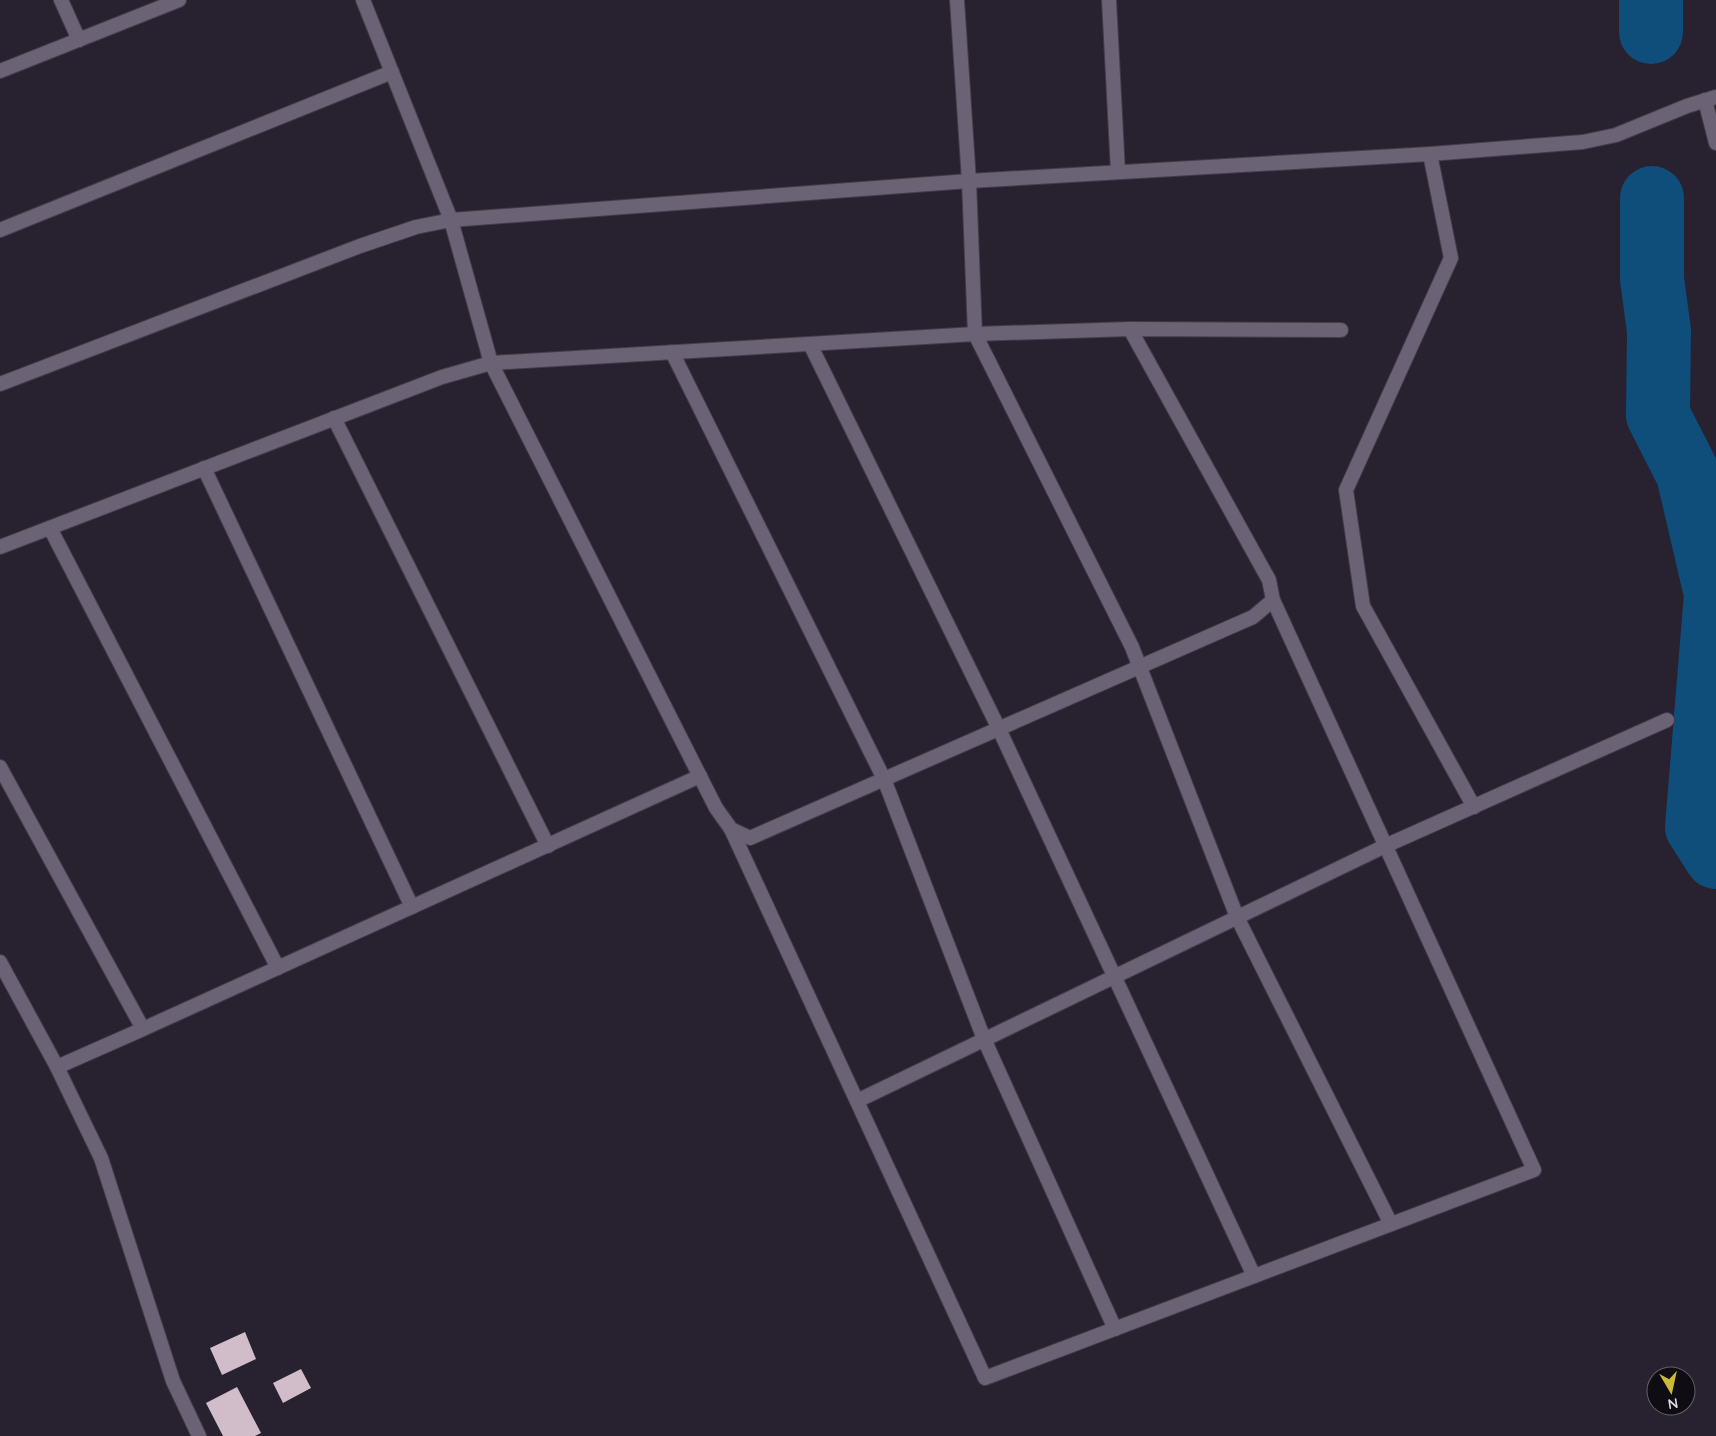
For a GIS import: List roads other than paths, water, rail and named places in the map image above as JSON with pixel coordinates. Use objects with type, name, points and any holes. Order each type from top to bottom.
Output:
[{"type":"street","points":[[61,0],[78,40]]},
{"type":"street","points":[[0,71],[179,0]]},
{"type":"street","points":[[363,0],[451,220],[491,363],[716,808],[730,829],[985,1378],[1534,1170],[1272,600],[1270,580],[1130,329]]},
{"type":"street","points":[[957,0],[969,181],[975,334],[1132,647],[1238,917],[1391,1224]]},
{"type":"street","points":[[1109,0],[1118,172]]},
{"type":"street","points":[[0,230],[392,72]]},
{"type":"street","points":[[0,384],[360,246],[416,227],[451,220],[969,181],[1430,154],[1583,142],[1616,135],[1687,106],[1711,99],[1716,143]]},
{"type":"street","points":[[1430,154],[1451,258],[1346,490],[1363,606],[1474,807]]},
{"type":"street","points":[[0,547],[442,377],[491,363],[975,334],[1130,329],[1341,330]]},
{"type":"street","points":[[810,344],[999,729],[1254,1276]]},
{"type":"street","points":[[672,352],[884,779],[984,1039],[1115,1329]]},
{"type":"street","points":[[334,418],[548,846]]},
{"type":"street","points":[[204,468],[412,907]]},
{"type":"street","points":[[50,528],[278,968]]},
{"type":"street","points":[[730,829],[750,838],[1253,617],[1272,600]]},
{"type":"street","points":[[857,1101],[1385,846],[1667,720]]},
{"type":"street","points":[[0,767],[144,1028]]},
{"type":"street","points":[[57,1067],[700,776]]},
{"type":"street","points":[[0,962],[57,1067],[100,1158],[173,1381],[200,1436]]},
{"type":"waterway","points":[[1651,0],[1651,32]]},
{"type":"waterway","points":[[1652,198],[1652,279],[1659,331],[1658,415],[1688,474],[1716,594],[1697,827],[1716,857]]}]
